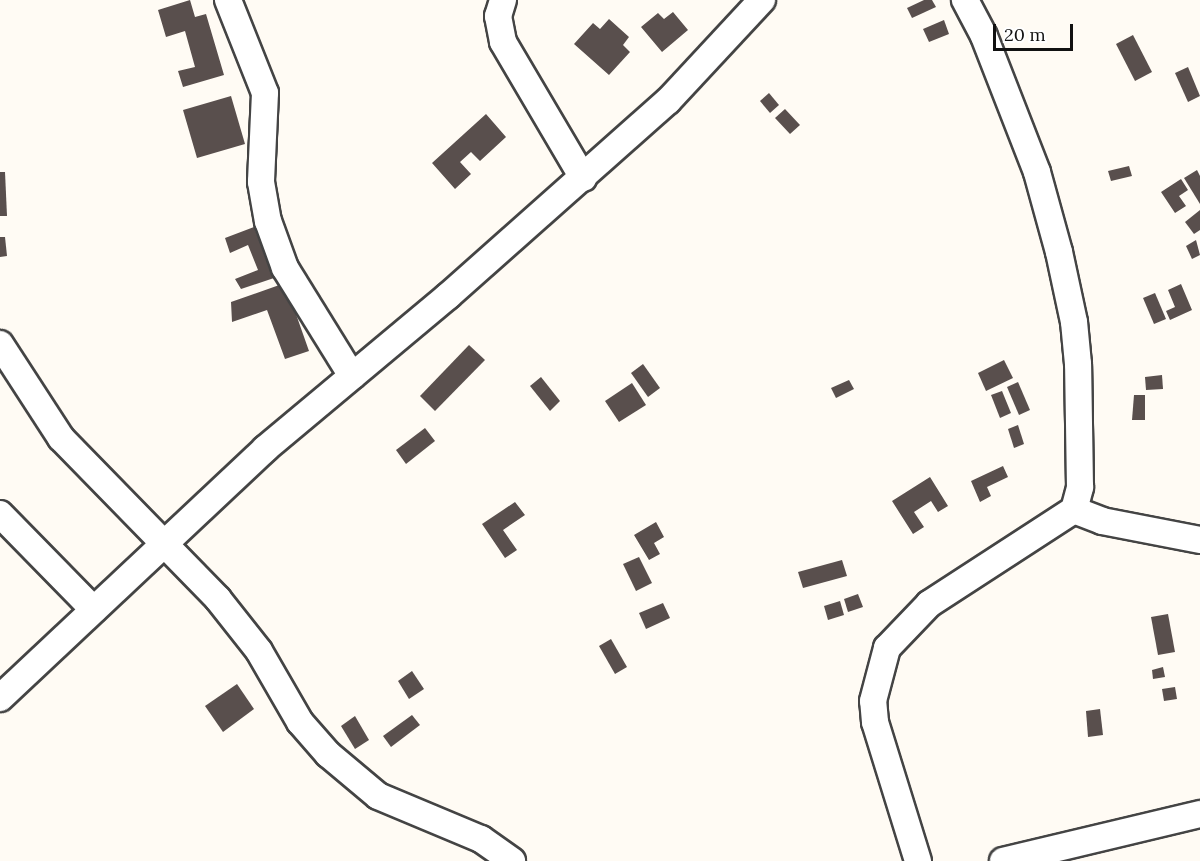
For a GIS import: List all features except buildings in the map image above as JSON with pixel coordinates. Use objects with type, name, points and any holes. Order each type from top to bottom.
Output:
[{"type":"street","points":[[228,0],[266,93],[261,182],[268,221],[285,268],[352,376]]},
{"type":"street","points":[[503,0],[498,16],[503,42],[583,178]]},
{"type":"street","points":[[0,698],[265,449],[583,178],[668,102],[762,0]]},
{"type":"street","points":[[918,861],[875,722],[873,701],[887,648],[929,604],[1074,510],[1080,487],[1074,322],[1037,172],[984,36],[965,0]]},
{"type":"street","points":[[0,344],[61,438],[218,599],[259,651],[300,722],[352,777],[401,809],[481,839],[512,861]]},
{"type":"street","points":[[1074,510],[1102,521],[1200,540]]},
{"type":"street","points":[[0,514],[94,610]]},
{"type":"street","points":[[1003,861],[1200,814]]}]
